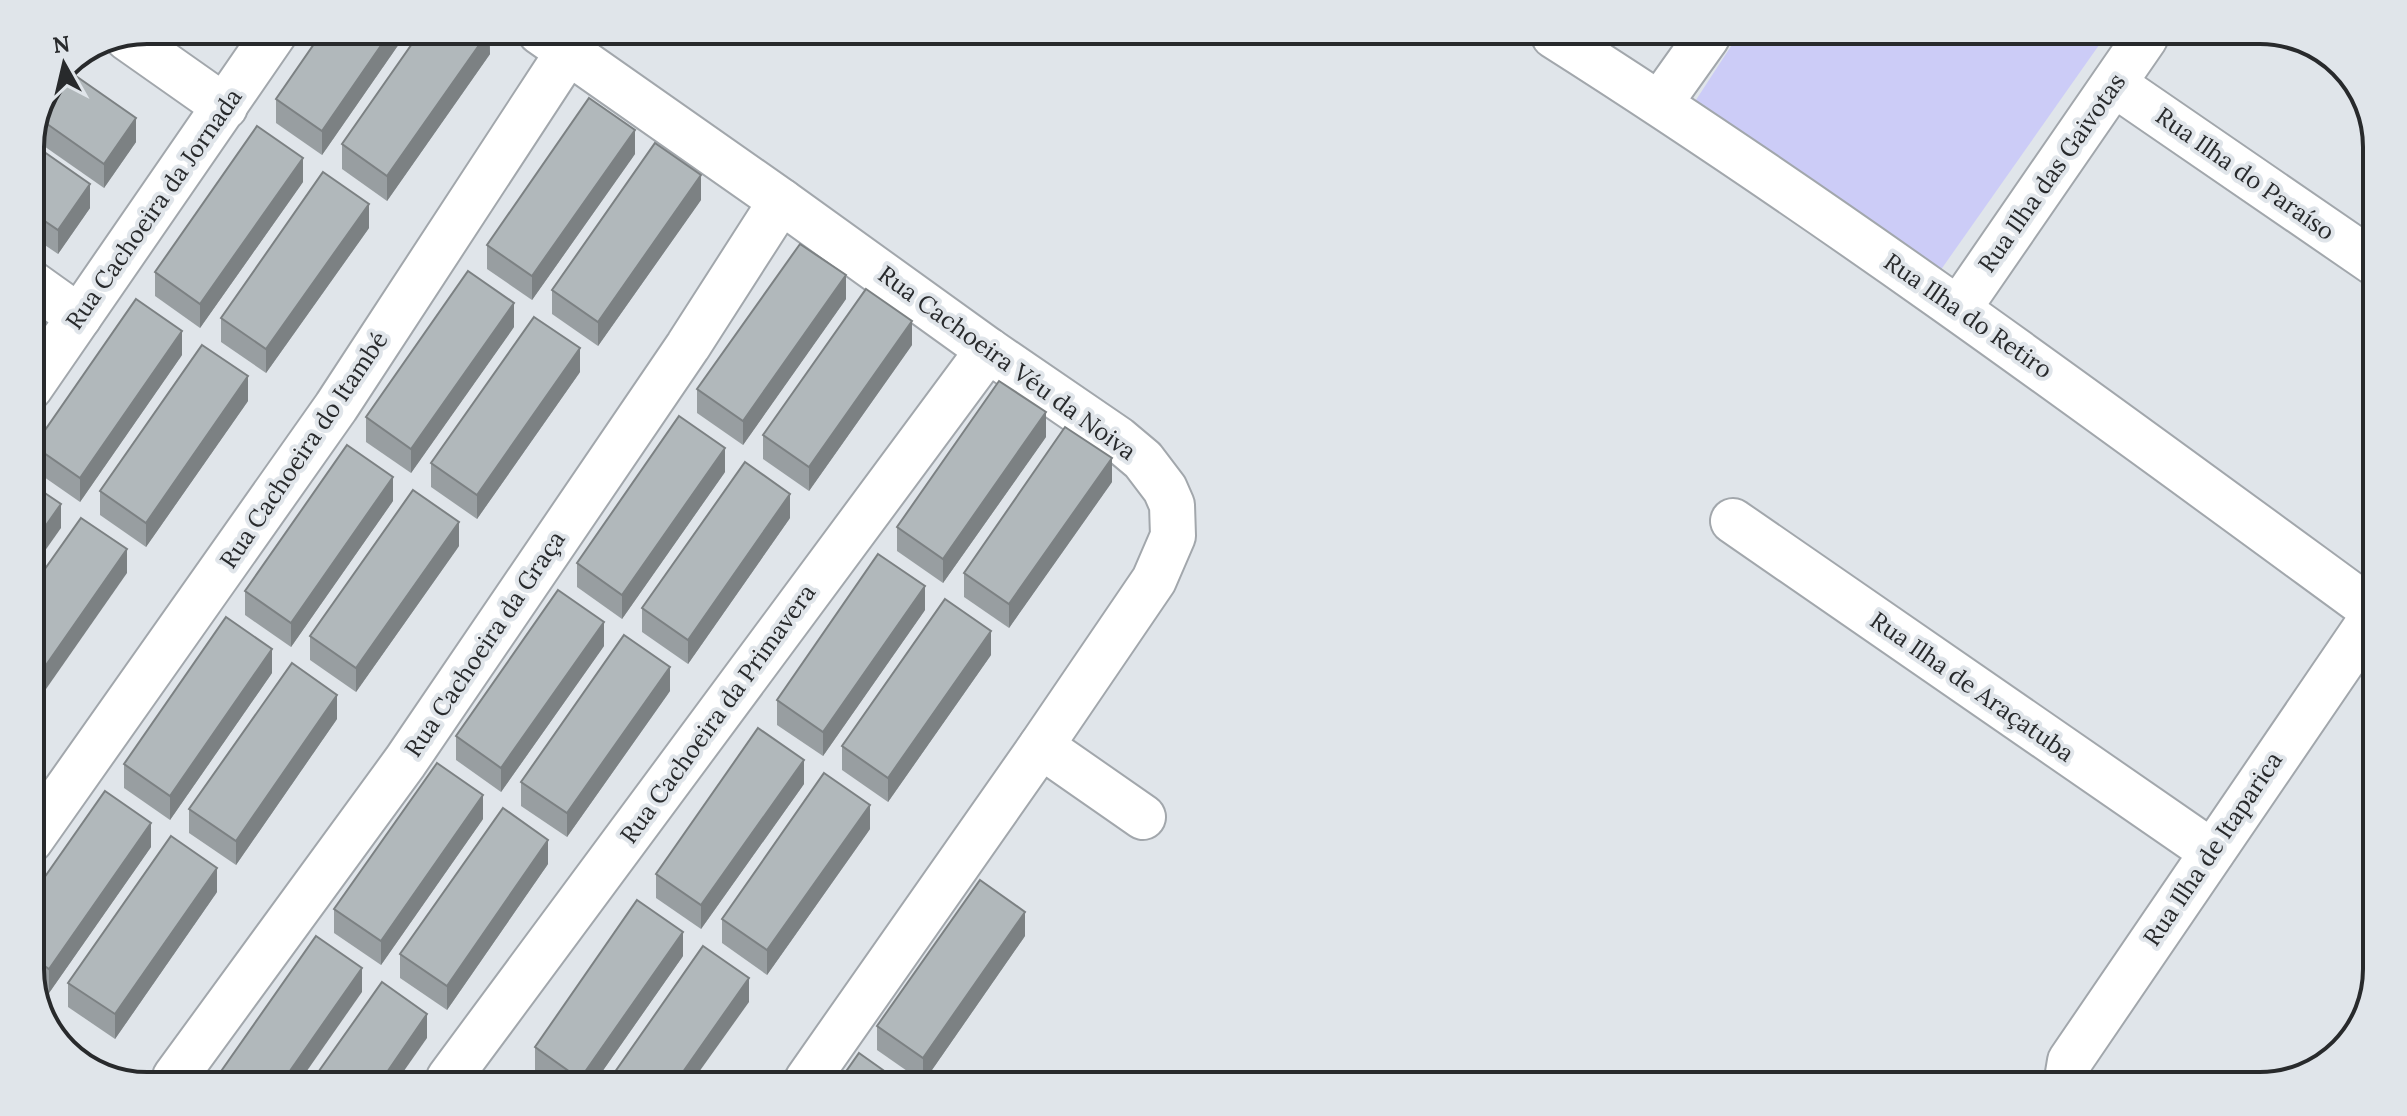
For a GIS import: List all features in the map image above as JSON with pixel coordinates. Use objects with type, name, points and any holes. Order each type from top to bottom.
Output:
[{"type":"street","name":"Rua Cachoeira da Jornada","points":[[44,368],[267,44]]},
{"type":"street","name":"Rua Cachoeira do Itambé","points":[[44,821],[336,407],[553,44]]},
{"type":"street","name":"Rua Cachoeira Véu da Noiva","points":[[557,44],[1118,439],[1143,460],[1165,489],[1172,505],[1173,536],[1154,580],[813,1072]]},
{"type":"street","name":"Rua Ilha do Retiro","points":[[1567,44],[1660,103],[1959,308],[2363,603]]},
{"type":"street","points":[[1660,103],[1702,44]]},
{"type":"street","name":"Rua Ilha das Gaivotas","points":[[1959,308],[2141,44]]},
{"type":"street","points":[[137,45],[225,107]]},
{"type":"street","name":"Rua Ilha do Paraíso","points":[[2114,84],[2363,255]]},
{"type":"street","name":"Rua Cachoeira da Graça","points":[[179,1072],[405,762],[688,346],[781,201]]},
{"type":"street","points":[[44,292],[79,317]]},
{"type":"street","name":"Rua Cachoeira da Primavera","points":[[453,1072],[988,350]]},
{"type":"street","name":"Rua Ilha de Araçatuba","points":[[1733,521],[2212,852]]},
{"type":"street","name":"Rua Ilha de Itaparica","points":[[2068,1072],[2070,1061],[2363,631]]},
{"type":"street","points":[[1041,746],[1143,817]]},
{"type":"shaded area","points":[[1732,44],[2100,44],[1933,281],[1692,106]]},
{"type":"building","points":[[314,44],[382,44],[322,131],[276,99]]},
{"type":"building","points":[[412,44],[480,44],[387,176],[342,144]]},
{"type":"building","points":[[104,96],[136,118],[104,164],[47,124],[54,104],[104,104]]},
{"type":"building","points":[[589,98],[635,130],[532,276],[487,245]]},
{"type":"building","points":[[257,126],[303,158],[200,304],[155,272]]},
{"type":"building","points":[[655,143],[701,175],[598,322],[552,290]]},
{"type":"building","points":[[44,152],[90,184],[58,230],[44,220]]},
{"type":"building","points":[[323,172],[369,204],[266,349],[221,318]]},
{"type":"building","points":[[800,244],[846,275],[743,421],[697,389]]},
{"type":"building","points":[[468,271],[514,303],[411,449],[366,417]]},
{"type":"building","points":[[866,289],[912,321],[809,467],[763,435]]},
{"type":"building","points":[[136,299],[182,331],[80,478],[44,453],[44,432]]},
{"type":"building","points":[[534,317],[580,348],[477,495],[431,463]]},
{"type":"building","points":[[202,345],[248,376],[146,523],[100,491]]},
{"type":"building","points":[[999,381],[1046,412],[943,559],[897,527]]},
{"type":"building","points":[[679,416],[725,448],[622,595],[577,563]]},
{"type":"building","points":[[1065,427],[1112,458],[1009,604],[964,573]]},
{"type":"building","points":[[347,445],[393,477],[291,623],[245,591]]},
{"type":"building","points":[[745,462],[790,494],[688,640],[642,608]]},
{"type":"building","points":[[413,490],[459,522],[356,668],[310,636]]},
{"type":"building","points":[[44,492],[61,504],[44,528]]},
{"type":"building","points":[[81,518],[127,549],[44,668],[44,570]]},
{"type":"building","points":[[878,554],[925,586],[823,732],[777,700]]},
{"type":"building","points":[[558,590],[604,622],[501,768],[456,736]]},
{"type":"building","points":[[945,599],[991,631],[888,778],[842,746]]},
{"type":"building","points":[[226,617],[272,649],[170,796],[124,764]]},
{"type":"building","points":[[624,635],[670,667],[567,813],[521,782]]},
{"type":"building","points":[[292,663],[337,695],[236,841],[189,809]]},
{"type":"building","points":[[758,728],[804,760],[701,905],[656,874]]},
{"type":"building","points":[[437,763],[483,795],[381,941],[334,909]]},
{"type":"building","points":[[824,773],[870,805],[767,950],[722,919]]},
{"type":"building","points":[[105,791],[151,823],[49,969],[44,966],[44,878]]},
{"type":"building","points":[[503,808],[548,840],[447,986],[400,954]]},
{"type":"building","points":[[171,836],[217,868],[115,1014],[68,983]]},
{"type":"building","points":[[980,880],[1025,912],[923,1058],[877,1026]]},
{"type":"building","points":[[637,900],[683,932],[585,1072],[570,1072],[535,1047]]},
{"type":"building","points":[[316,936],[362,968],[289,1072],[221,1072]]},
{"type":"building","points":[[703,946],[749,978],[683,1072],[615,1072]]},
{"type":"building","points":[[382,982],[427,1014],[387,1072],[318,1072]]},
{"type":"building","points":[[859,1053],[886,1072],[846,1072]]}]
